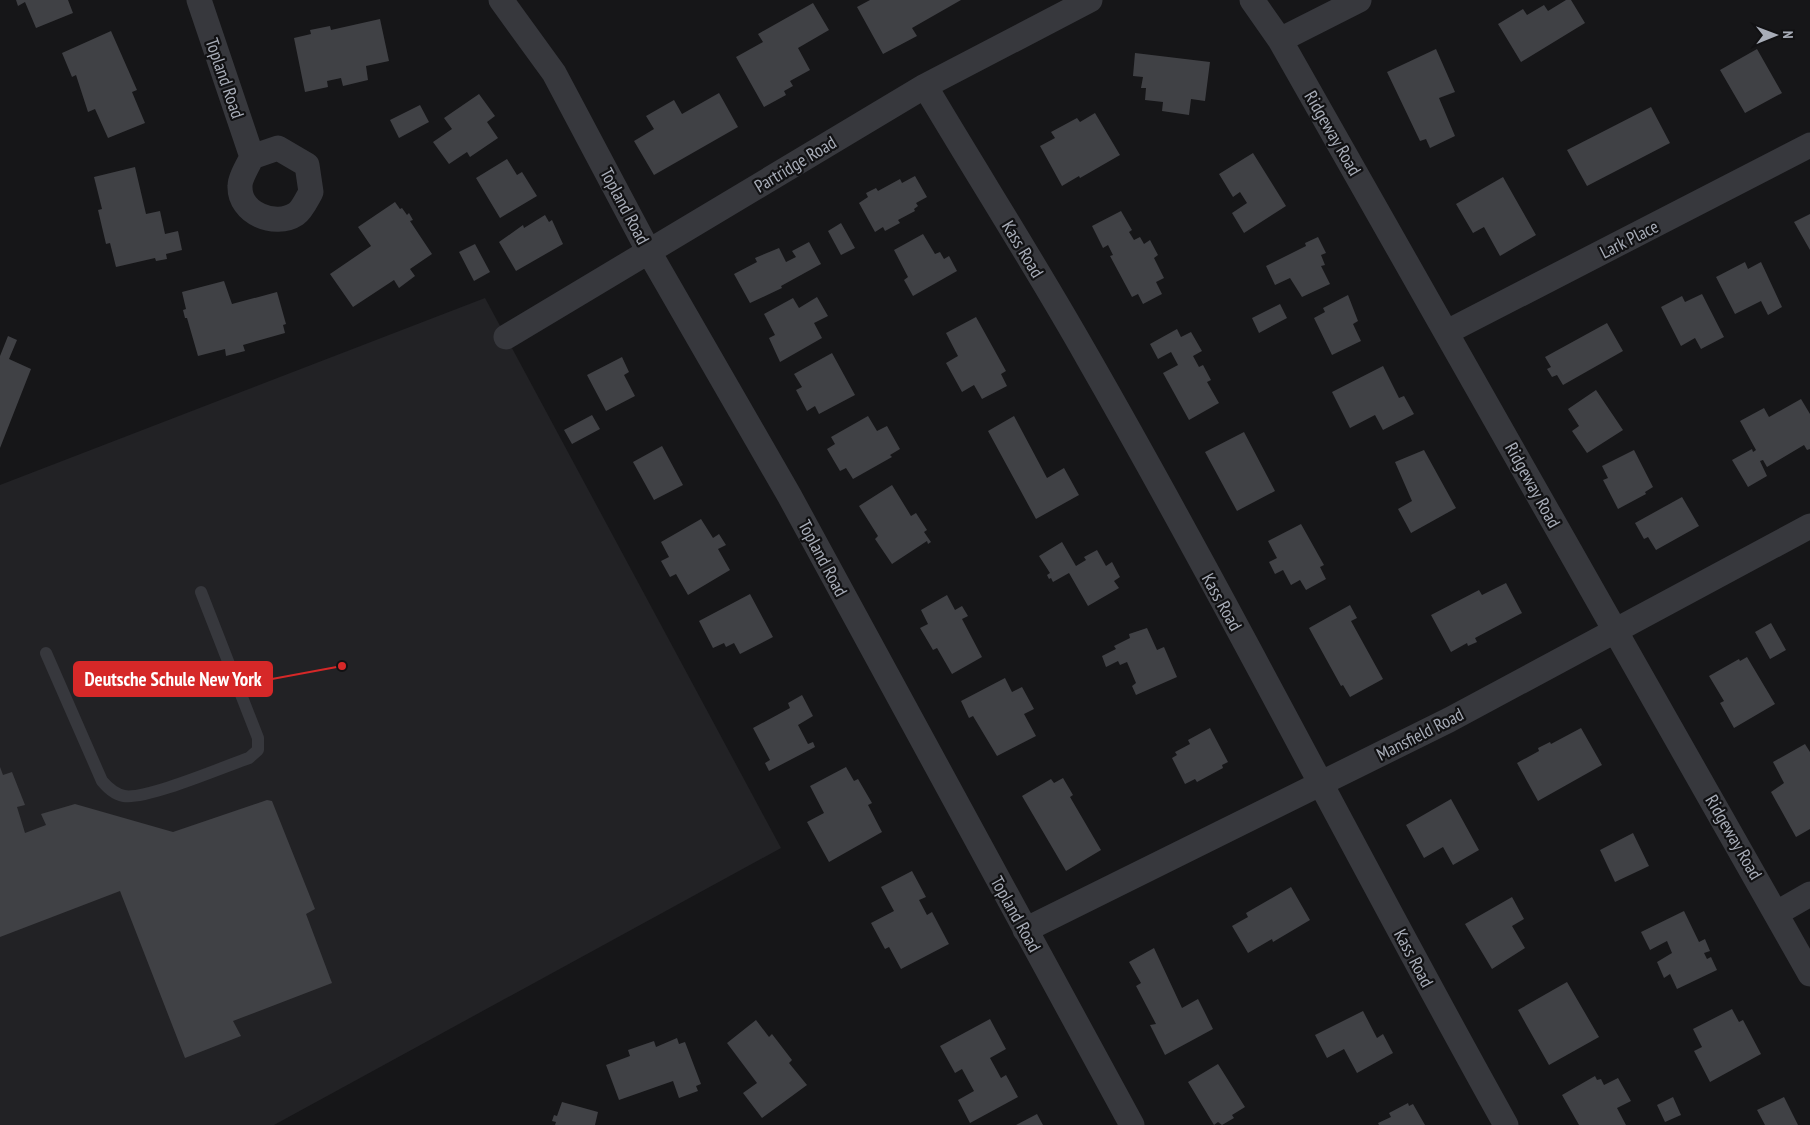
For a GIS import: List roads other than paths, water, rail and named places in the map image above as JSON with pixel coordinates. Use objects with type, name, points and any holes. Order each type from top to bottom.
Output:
[{"type":"street","name":"Topland Road","points":[[199,0],[252,157]]},
{"type":"street","name":"Topland Road","points":[[501,0],[554,73],[649,252],[789,495],[1132,1125]]},
{"type":"street","name":"Partridge Road","points":[[506,337],[925,86],[1090,0]]},
{"type":"street","name":"Ridgeway Road","points":[[1252,0],[1280,40],[1810,974]]},
{"type":"street","points":[[1280,40],[1360,0]]},
{"type":"street","name":"Kass Road","points":[[925,86],[1088,358],[1322,783],[1434,997],[1506,1125]]},
{"type":"street","name":"Lark Place","points":[[1447,332],[1810,145]]},
{"type":"street","name":"Mansfield Road","points":[[1025,930],[1449,720],[1810,526]]},
{"type":"street","points":[[1777,913],[1810,894]]},
{"type":"lane","points":[[46,653],[102,781],[112,791],[124,796],[143,795],[249,758],[258,750],[258,738],[202,592]]},
{"type":"place","name":"Deutsche Schule New York","points":[[342,666]]}]
